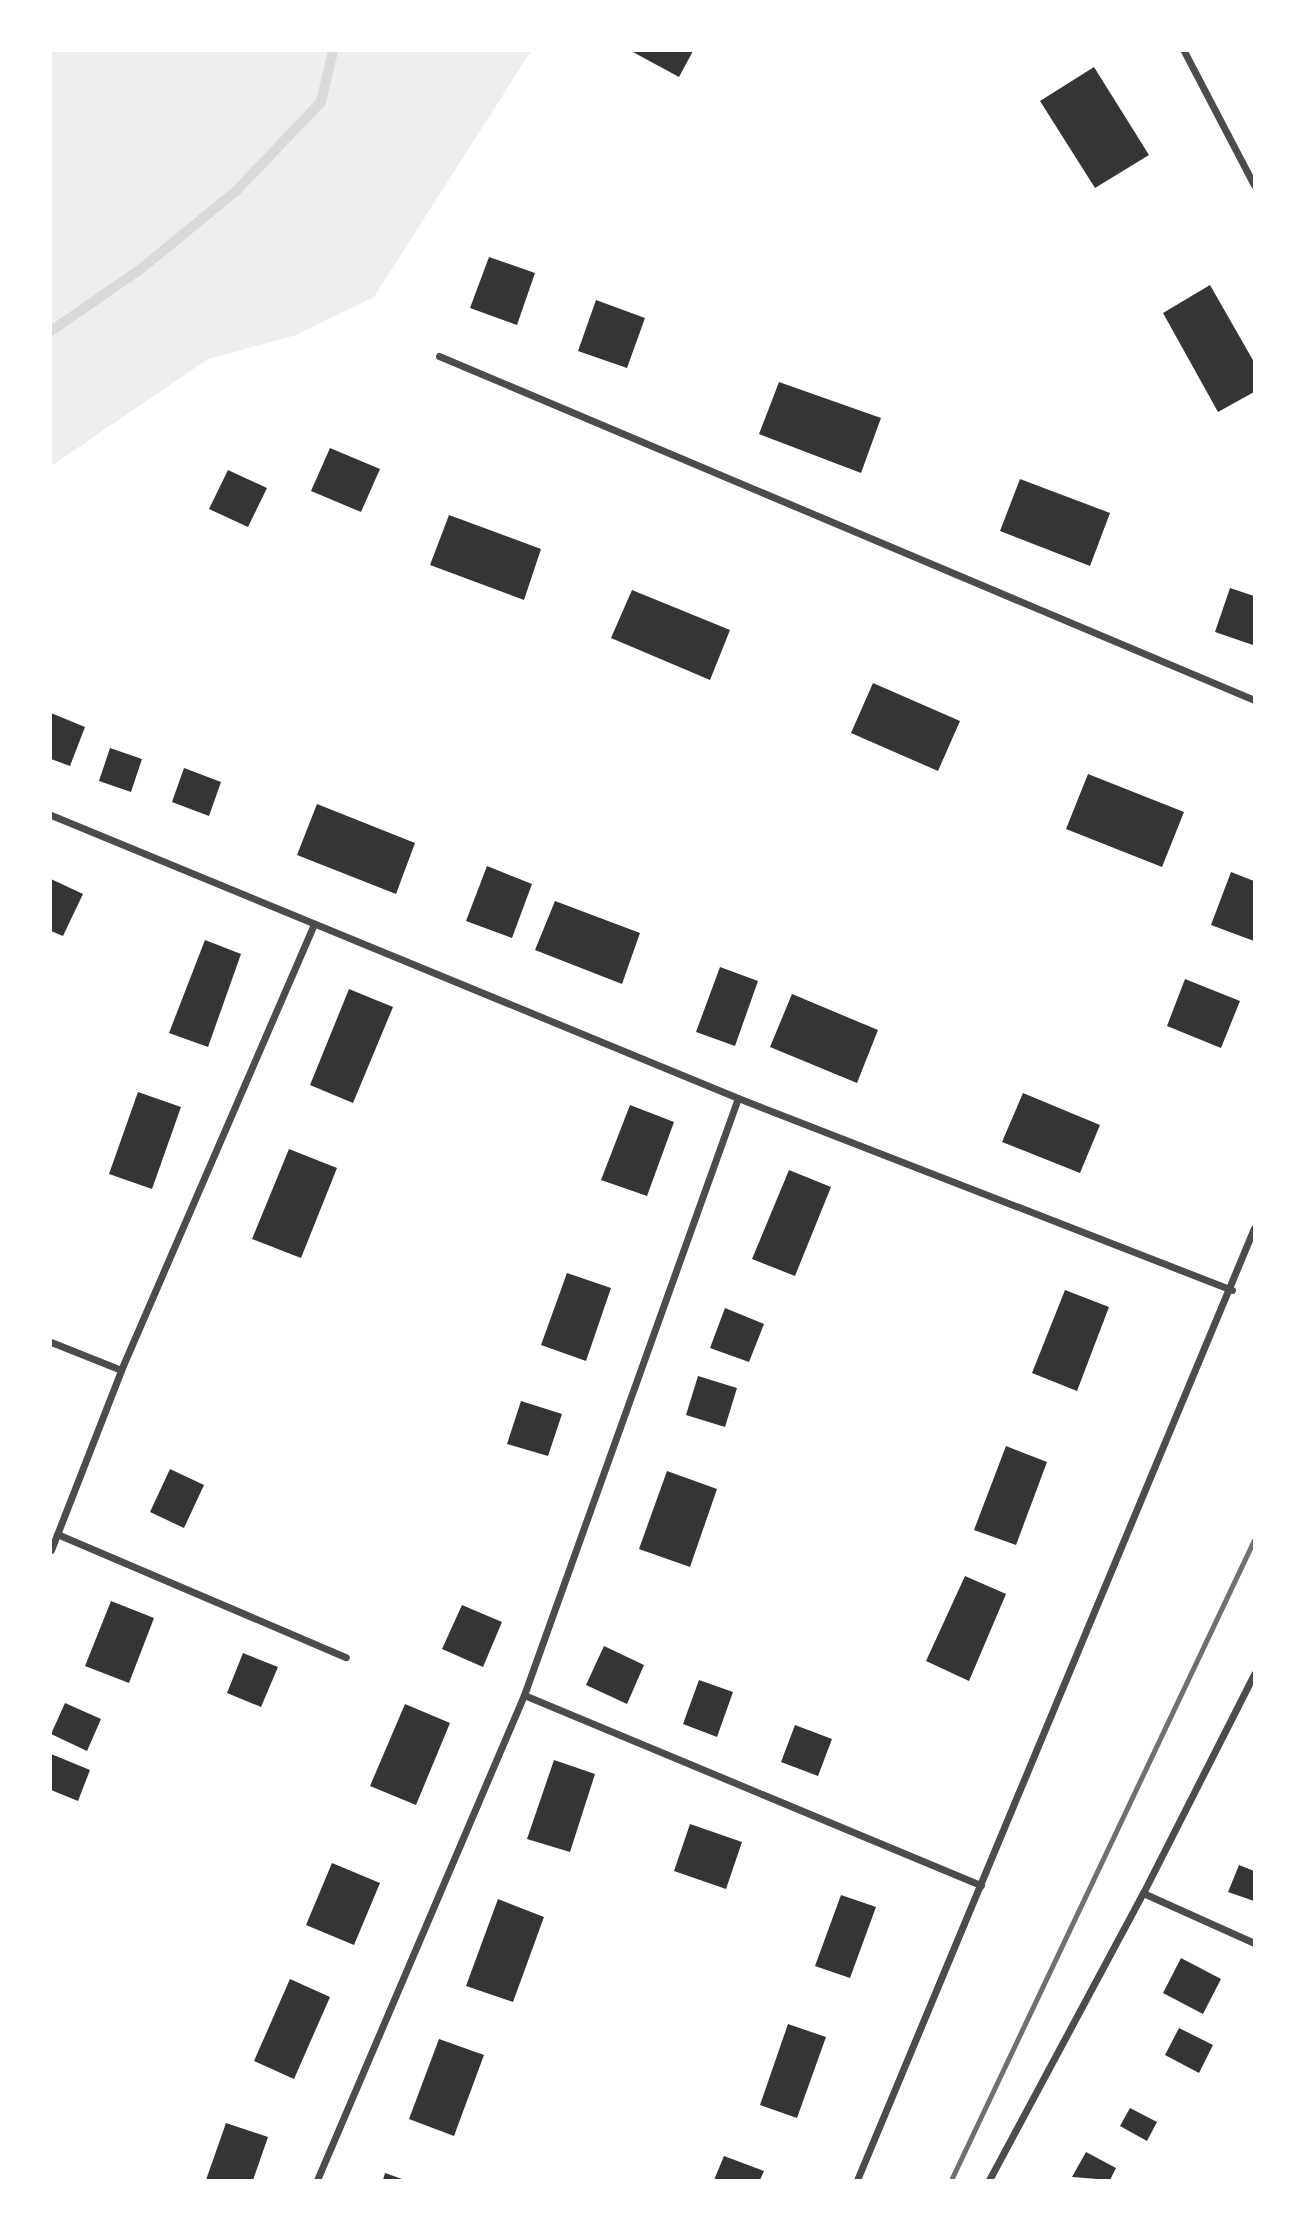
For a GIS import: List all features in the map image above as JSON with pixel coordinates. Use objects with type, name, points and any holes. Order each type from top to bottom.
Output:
[{"type":"street","points":[[1185,51],[1254,186]]},
{"type":"street","points":[[439,356],[1254,700]]},
{"type":"street","points":[[51,815],[313,926],[737,1098],[1232,1290]]},
{"type":"street","points":[[51,1550],[121,1370],[313,926]]},
{"type":"street","points":[[317,2180],[524,1695],[737,1098]]},
{"type":"street","points":[[857,2180],[1232,1290],[1254,1228]]},
{"type":"street","points":[[51,1342],[121,1370]]},
{"type":"street","points":[[57,1534],[346,1657]]},
{"type":"street","points":[[989,2180],[1143,1893],[1254,1674]]},
{"type":"street","points":[[524,1695],[981,1885]]},
{"type":"street","points":[[1143,1893],[1254,1942]]},
{"type":"shaded area","points":[[51,51],[531,51],[374,297],[296,335],[208,359],[51,466]]},
{"type":"building","points":[[631,51],[693,51],[679,77]]},
{"type":"building","points":[[1094,67],[1149,155],[1095,188],[1040,101]]},
{"type":"building","points":[[489,257],[535,273],[517,325],[470,308]]},
{"type":"building","points":[[1210,285],[1254,362],[1254,392],[1218,412],[1163,313]]},
{"type":"building","points":[[596,300],[645,318],[627,368],[578,351]]},
{"type":"building","points":[[779,382],[881,418],[861,473],[759,434]]},
{"type":"building","points":[[330,448],[380,469],[361,512],[311,491]]},
{"type":"building","points":[[228,470],[267,488],[248,527],[209,509]]},
{"type":"building","points":[[1020,479],[1110,513],[1090,566],[1000,531]]},
{"type":"building","points":[[449,515],[541,549],[524,600],[430,565]]},
{"type":"building","points":[[1230,588],[1254,596],[1253,645],[1215,632]]},
{"type":"building","points":[[632,590],[730,630],[710,680],[611,638]]},
{"type":"building","points":[[873,683],[960,721],[938,771],[851,733]]},
{"type":"building","points":[[51,713],[85,727],[70,766],[51,759]]},
{"type":"building","points":[[110,748],[142,759],[131,792],[99,781]]},
{"type":"building","points":[[184,768],[221,782],[209,816],[172,802]]},
{"type":"building","points":[[1088,774],[1184,812],[1162,867],[1066,829]]},
{"type":"building","points":[[317,804],[415,843],[396,894],[297,855]]},
{"type":"building","points":[[487,866],[532,884],[512,938],[466,921]]},
{"type":"building","points":[[1231,872],[1254,881],[1254,941],[1211,925]]},
{"type":"building","points":[[51,879],[83,894],[63,936],[51,931]]},
{"type":"building","points":[[555,901],[640,933],[622,984],[535,950]]},
{"type":"building","points":[[205,940],[241,954],[208,1047],[169,1033]]},
{"type":"building","points":[[720,967],[758,981],[735,1046],[696,1032]]},
{"type":"building","points":[[1185,979],[1240,1001],[1221,1048],[1167,1026]]},
{"type":"building","points":[[349,989],[393,1007],[353,1103],[310,1085]]},
{"type":"building","points":[[792,994],[878,1030],[857,1083],[770,1047]]},
{"type":"building","points":[[138,1092],[181,1107],[152,1189],[109,1174]]},
{"type":"building","points":[[1023,1093],[1100,1125],[1080,1173],[1002,1142]]},
{"type":"building","points":[[630,1105],[674,1122],[647,1196],[601,1180]]},
{"type":"building","points":[[289,1149],[337,1168],[301,1258],[252,1239]]},
{"type":"building","points":[[789,1170],[831,1187],[795,1276],[752,1259]]},
{"type":"building","points":[[567,1273],[611,1288],[586,1361],[541,1345]]},
{"type":"building","points":[[1065,1290],[1109,1307],[1077,1391],[1032,1373]]},
{"type":"building","points":[[725,1308],[764,1324],[749,1362],[710,1348]]},
{"type":"building","points":[[698,1376],[737,1388],[725,1427],[686,1415]]},
{"type":"building","points":[[521,1401],[562,1414],[548,1456],[507,1444]]},
{"type":"building","points":[[1006,1446],[1047,1462],[1016,1545],[974,1530]]},
{"type":"building","points":[[170,1469],[204,1485],[184,1528],[150,1512]]},
{"type":"building","points":[[667,1471],[717,1489],[690,1567],[639,1549]]},
{"type":"building","points":[[965,1576],[1006,1594],[969,1681],[926,1661]]},
{"type":"building","points":[[111,1601],[154,1618],[129,1683],[85,1666]]},
{"type":"building","points":[[462,1605],[502,1622],[483,1667],[442,1649]]},
{"type":"building","points":[[604,1646],[644,1665],[627,1704],[586,1685]]},
{"type":"building","points":[[243,1653],[278,1667],[261,1707],[227,1693]]},
{"type":"building","points":[[699,1680],[733,1692],[717,1737],[683,1724]]},
{"type":"building","points":[[65,1703],[101,1719],[87,1751],[51,1734]]},
{"type":"building","points":[[405,1704],[450,1723],[416,1805],[370,1786]]},
{"type":"building","points":[[795,1725],[832,1739],[818,1776],[781,1762]]},
{"type":"building","points":[[51,1754],[90,1770],[78,1801],[51,1790]]},
{"type":"building","points":[[554,1760],[595,1774],[570,1852],[527,1839]]},
{"type":"building","points":[[690,1824],[742,1842],[726,1889],[674,1871]]},
{"type":"building","points":[[332,1863],[380,1883],[354,1945],[306,1925]]},
{"type":"building","points":[[1239,1865],[1254,1871],[1254,1901],[1228,1892]]},
{"type":"building","points":[[841,1895],[876,1907],[850,1978],[815,1966]]},
{"type":"building","points":[[498,1899],[544,1917],[513,2002],[466,1986]]},
{"type":"building","points":[[1181,1958],[1221,1979],[1203,2014],[1163,1993]]},
{"type":"building","points":[[290,1979],[330,1997],[294,2079],[254,2061]]},
{"type":"building","points":[[788,2024],[826,2037],[797,2118],[760,2105]]},
{"type":"building","points":[[1179,2028],[1213,2045],[1199,2073],[1165,2055]]},
{"type":"building","points":[[439,2039],[484,2055],[454,2136],[409,2119]]},
{"type":"building","points":[[1130,2108],[1157,2122],[1147,2141],[1120,2126]]},
{"type":"building","points":[[226,2123],[268,2137],[253,2180],[206,2180]]},
{"type":"building","points":[[1086,2152],[1116,2168],[1110,2180],[1072,2177]]},
{"type":"building","points":[[724,2156],[764,2171],[760,2180],[714,2180]]},
{"type":"building","points":[[385,2173],[405,2180],[383,2180]]},
{"type":"waterway","points":[[51,331],[142,268],[236,191],[321,102],[333,51]]},
{"type":"railway","points":[[951,2180],[1254,1540]]}]
